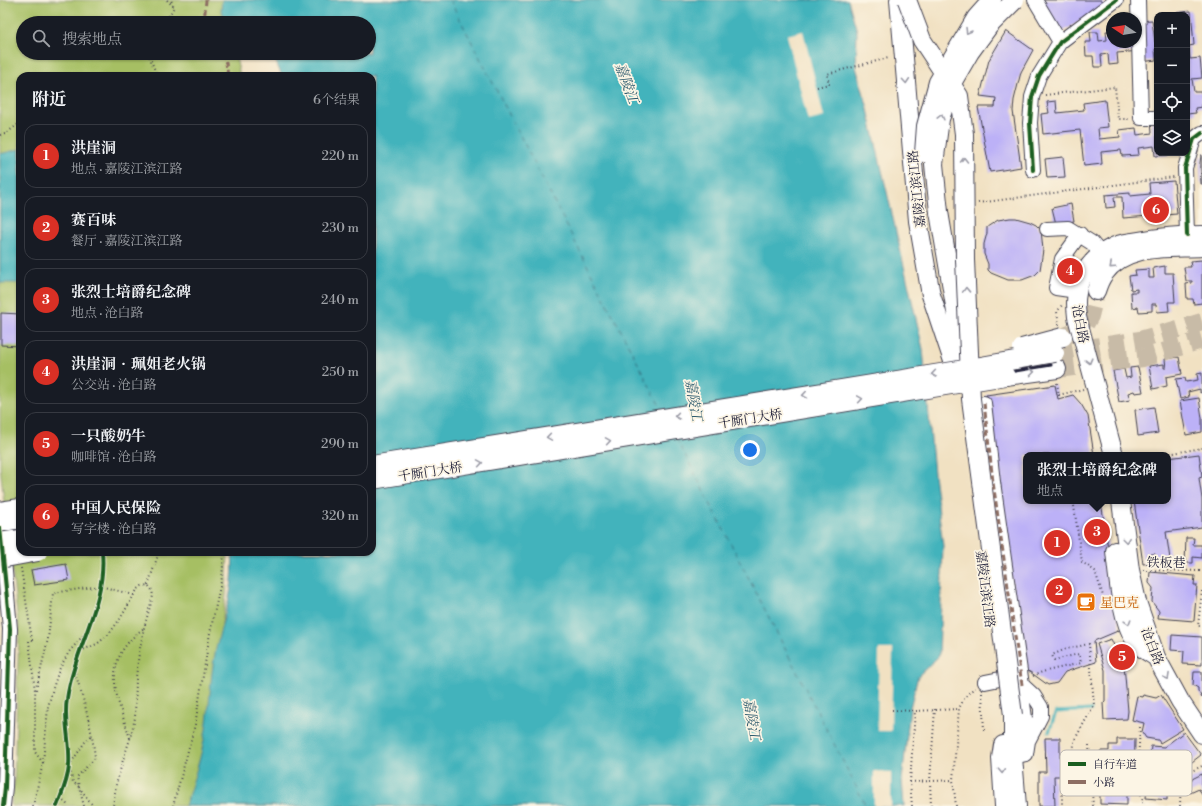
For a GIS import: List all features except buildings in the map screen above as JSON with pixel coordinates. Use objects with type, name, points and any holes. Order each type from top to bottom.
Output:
[{"type":"main road","name":"嘉陵江滨江路","points":[[899,0],[896,56],[911,146],[918,221],[931,294],[955,372]]},
{"type":"main road","name":"嘉陵江滨江路","points":[[907,0],[922,40],[959,96],[964,134],[965,253],[977,401],[1017,806]]},
{"type":"main road","name":"嘉陵江滨江路","points":[[992,0],[976,18],[938,82],[926,126],[923,171],[955,372],[982,558],[1008,717],[1001,758],[1004,806]]},
{"type":"main road","name":"嘉陵江滨江路","points":[[977,401],[939,212],[934,164],[940,119],[952,83],[970,52],[989,26],[1015,0]]},
{"type":"main road","points":[[896,56],[911,40],[922,40]]},
{"type":"main road","name":"沧白路","points":[[1113,452],[1077,317],[1076,304],[1071,296],[1091,265],[1101,254],[1112,247],[1126,243],[1195,235]]},
{"type":"main road","points":[[1096,291],[1103,275],[1110,266],[1124,256],[1147,250],[1202,247]]},
{"type":"main road","points":[[955,372],[1061,331]]},
{"type":"main road","name":"千厮门大桥","points":[[376,464],[955,372],[1056,367]]},
{"type":"main road","name":"千厮门大桥","points":[[376,479],[1056,367]]},
{"type":"main road","points":[[1109,504],[1118,571],[1124,608],[1129,627],[1137,643],[1156,658]]},
{"type":"main road","name":"沧白路","points":[[1121,504],[1130,570],[1137,602],[1156,658],[1180,701],[1202,734]]},
{"type":"main road","points":[[0,511],[16,509]]},
{"type":"main road","points":[[0,528],[16,525]]},
{"type":"main road","points":[[0,542],[16,540]]},
{"type":"main road","points":[[0,559],[16,556]]},
{"type":"street","points":[[1035,0],[1060,42]]},
{"type":"street","points":[[1033,170],[1030,123],[1032,97],[1039,76],[1060,42],[1116,0]]},
{"type":"street","points":[[1138,0],[1141,118],[1154,118]]},
{"type":"street","points":[[1195,235],[1185,168],[1194,139],[1202,133]]},
{"type":"street","points":[[1047,229],[1068,228],[1080,234],[1092,243],[1101,254]]},
{"type":"street","points":[[1071,296],[1056,288],[1062,259],[1080,234]]},
{"type":"street","points":[[977,401],[993,482],[1022,690]]},
{"type":"street","points":[[0,528],[10,629],[5,787],[3,806]]},
{"type":"street","points":[[0,600],[2,628],[0,712]]},
{"type":"street","points":[[985,682],[1000,679],[1034,696],[1041,707],[1041,716],[1028,741],[1026,754],[1013,757]]},
{"type":"path","points":[[167,0],[174,7]]},
{"type":"path","points":[[171,0],[174,7]]},
{"type":"path","points":[[169,16],[174,7]]},
{"type":"path","points":[[817,87],[829,84],[827,74],[896,56]]},
{"type":"path","points":[[151,60],[156,72]]},
{"type":"path","points":[[1032,97],[1115,87],[1118,119],[1141,118]]},
{"type":"path","points":[[0,135],[5,134],[16,126]]},
{"type":"path","points":[[976,203],[1185,175]]},
{"type":"path","points":[[1061,331],[1057,312],[1071,296]]},
{"type":"path","points":[[1056,367],[1059,395],[1085,389]]},
{"type":"path","points":[[1171,453],[1202,448]]},
{"type":"path","points":[[1074,506],[1082,562],[1095,571],[1104,599],[1109,605]]},
{"type":"path","points":[[148,585],[158,556]]},
{"type":"path","points":[[173,806],[195,725],[210,633],[222,577],[224,556]]},
{"type":"path","points":[[21,566],[32,640],[29,641],[35,694],[34,752],[44,763]]},
{"type":"path","points":[[35,694],[48,639],[53,593],[101,584],[134,595]]},
{"type":"path","points":[[99,592],[101,584]]},
{"type":"path","points":[[80,651],[97,644],[109,634],[120,619],[137,590],[142,586],[148,585]]},
{"type":"path","points":[[113,806],[116,785],[135,718],[136,677],[139,653],[153,596],[152,590],[148,585]]},
{"type":"path","points":[[1202,591],[1198,626],[1202,626]]},
{"type":"path","points":[[78,657],[89,624]]},
{"type":"path","points":[[130,739],[117,700],[115,674],[118,661],[124,647],[133,636],[144,628]]},
{"type":"path","points":[[33,806],[44,763],[48,707],[53,688],[59,670],[69,652],[87,631]]},
{"type":"path","points":[[1042,672],[1081,663],[1079,654],[1054,660],[1052,655],[1066,649],[1089,644],[1094,705],[1074,741],[1074,750]]},
{"type":"path","points":[[72,676],[76,663]]},
{"type":"path","points":[[74,669],[92,736],[95,758],[77,777],[84,806]]},
{"type":"path","points":[[956,806],[953,780],[959,709],[960,705],[971,690]]},
{"type":"path","points":[[982,697],[984,730]]},
{"type":"path","points":[[892,710],[916,711],[959,709]]},
{"type":"path","points":[[931,806],[930,781],[935,710]]},
{"type":"path","points":[[912,806],[910,782],[916,711]]},
{"type":"path","points":[[1139,750],[1140,727]]},
{"type":"path","points":[[92,736],[85,742],[69,766],[73,782],[86,794],[93,806]]},
{"type":"path","points":[[1089,745],[1089,750]]},
{"type":"path","points":[[67,779],[69,759]]},
{"type":"path","points":[[1192,771],[1202,766]]},
{"type":"path","points":[[910,782],[953,780]]},
{"type":"path","points":[[57,806],[63,792]]},
{"type":"path","points":[[1093,796],[1094,806]]},
{"type":"path","points":[[1141,796],[1144,806]]},
{"type":"path","points":[[1180,796],[1180,806]]},
{"type":"path","points":[[60,799],[68,806]]},
{"type":"green space","points":[[0,0],[225,0],[228,16],[16,16],[16,60],[237,60],[239,72],[16,72],[16,556],[228,556],[226,595],[222,624],[232,588],[232,556],[375,556],[553,806],[11,806],[14,784],[19,631],[0,467]]},
{"type":"water","name":"嘉陵江","points":[[222,0],[848,0],[857,31],[856,67],[867,105],[923,349],[934,474],[943,546],[939,656],[918,676],[910,708],[902,780],[904,806],[185,806],[204,739],[213,663],[230,592],[233,566],[232,556],[376,556],[376,72],[280,72],[275,60],[376,60],[376,16],[224,16],[221,11]]},
{"type":"water","points":[[16,150],[16,283],[0,283],[0,154]]},
{"type":"pier","points":[[803,31],[824,117],[808,121],[787,35]]},
{"type":"pier","points":[[879,649],[893,649],[891,731],[877,731]]},
{"type":"pier","points":[[874,771],[891,772],[891,806],[874,806]]},
{"type":"waterway","points":[[1049,732],[1056,712],[1091,710]]},
{"type":"ferry route","points":[[450,0],[662,410]]},
{"type":"ferry route","points":[[677,439],[866,806]]},
{"type":"tunnel","points":[[1063,337],[1083,328],[1090,316],[1096,291]]},
{"type":"tunnel","points":[[1055,353],[1140,340],[1202,322]]},
{"type":"tunnel","points":[[1057,369],[1143,358],[1202,340]]},
{"type":"railway","points":[[376,470],[1050,358]]},
{"type":"railway","points":[[376,477],[1051,365]]},
{"type":"railway","points":[[0,533],[16,531]]},
{"type":"railway","points":[[0,540],[16,538]]},
{"type":"marked path","points":[[205,16],[206,0]]},
{"type":"marked path","points":[[224,60],[227,72]]},
{"type":"marked path","points":[[984,403],[993,482],[1022,685]]},
{"type":"cycle path","points":[[1033,170],[1030,123],[1032,97],[1039,76],[1060,42],[1116,0]]},
{"type":"cycle path","points":[[1187,235],[1185,168],[1194,139],[1202,133]]},
{"type":"cycle path","points":[[0,528],[10,629],[5,787],[3,806]]},
{"type":"cycle path","points":[[57,806],[66,781],[69,766],[66,716],[67,699],[76,662],[100,589],[102,556]]},
{"type":"place","name":"中国人民保险","points":[[1156,210]]},
{"type":"place","name":"洪崖洞‧珮姐老火锅","points":[[1070,271]]},
{"type":"place","name":"张烈士培爵纪念碑","points":[[1097,532]]},
{"type":"place","name":"洪崖洞","points":[[1057,543]]},
{"type":"place","name":"赛百味","points":[[1059,591]]},
{"type":"place","name":"星巴克","points":[[1086,602]]},
{"type":"place","name":"一只酸奶牛","points":[[1122,657]]}]
